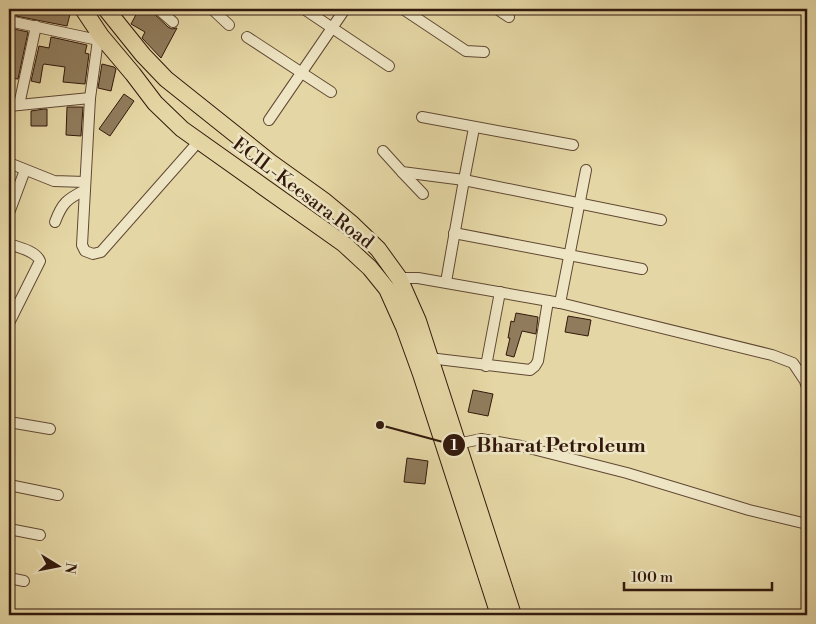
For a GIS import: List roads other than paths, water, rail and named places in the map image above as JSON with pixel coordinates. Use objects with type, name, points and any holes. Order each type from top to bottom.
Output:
[{"type":"main road","name":"ECIL-Keesara Road","points":[[84,9],[100,38],[133,74],[156,104],[182,130],[344,244],[370,268],[388,289],[404,327],[424,364],[457,444],[513,615]]},
{"type":"main road","name":"ECIL-Keesara Road","points":[[106,9],[143,55],[166,79],[270,162],[323,200],[352,224],[378,249],[399,278],[418,321],[424,364],[499,615]]},
{"type":"street","points":[[158,9],[173,22]]},
{"type":"street","points":[[212,9],[230,25]]},
{"type":"street","points":[[304,9],[389,66]]},
{"type":"street","points":[[269,120],[345,9]]},
{"type":"street","points":[[403,9],[464,50],[484,52]]},
{"type":"street","points":[[497,9],[509,17]]},
{"type":"street","points":[[9,21],[100,38],[90,98],[82,245],[84,251],[93,254],[100,252],[199,141]]},
{"type":"street","points":[[36,26],[14,106],[90,98]]},
{"type":"street","points":[[247,37],[331,92]]},
{"type":"street","points":[[422,117],[573,145]]},
{"type":"street","points":[[446,282],[474,128]]},
{"type":"street","points":[[383,151],[423,194]]},
{"type":"street","points":[[9,162],[54,181],[85,186]]},
{"type":"street","points":[[10,207],[25,170]]},
{"type":"street","points":[[560,303],[586,170]]},
{"type":"street","points":[[402,172],[464,180],[661,220]]},
{"type":"street","points":[[55,222],[65,201],[85,186]]},
{"type":"street","points":[[454,233],[642,269]]},
{"type":"street","points":[[9,244],[32,253],[40,261],[9,322]]},
{"type":"street","points":[[399,278],[418,278],[446,282],[560,303],[772,355],[793,362],[805,380],[807,388]]},
{"type":"street","points":[[486,366],[500,292]]},
{"type":"street","points":[[424,364],[486,366],[527,371],[535,366],[538,360],[548,301]]},
{"type":"street","points":[[9,422],[50,429]]},
{"type":"street","points":[[457,444],[481,439],[522,446],[619,471],[749,510],[807,524]]},
{"type":"street","points":[[9,485],[58,495]]},
{"type":"street","points":[[9,529],[40,535]]},
{"type":"street","points":[[9,578],[24,581]]},
{"type":"place","name":"Bharat Petroleum","points":[[380,425]]}]
